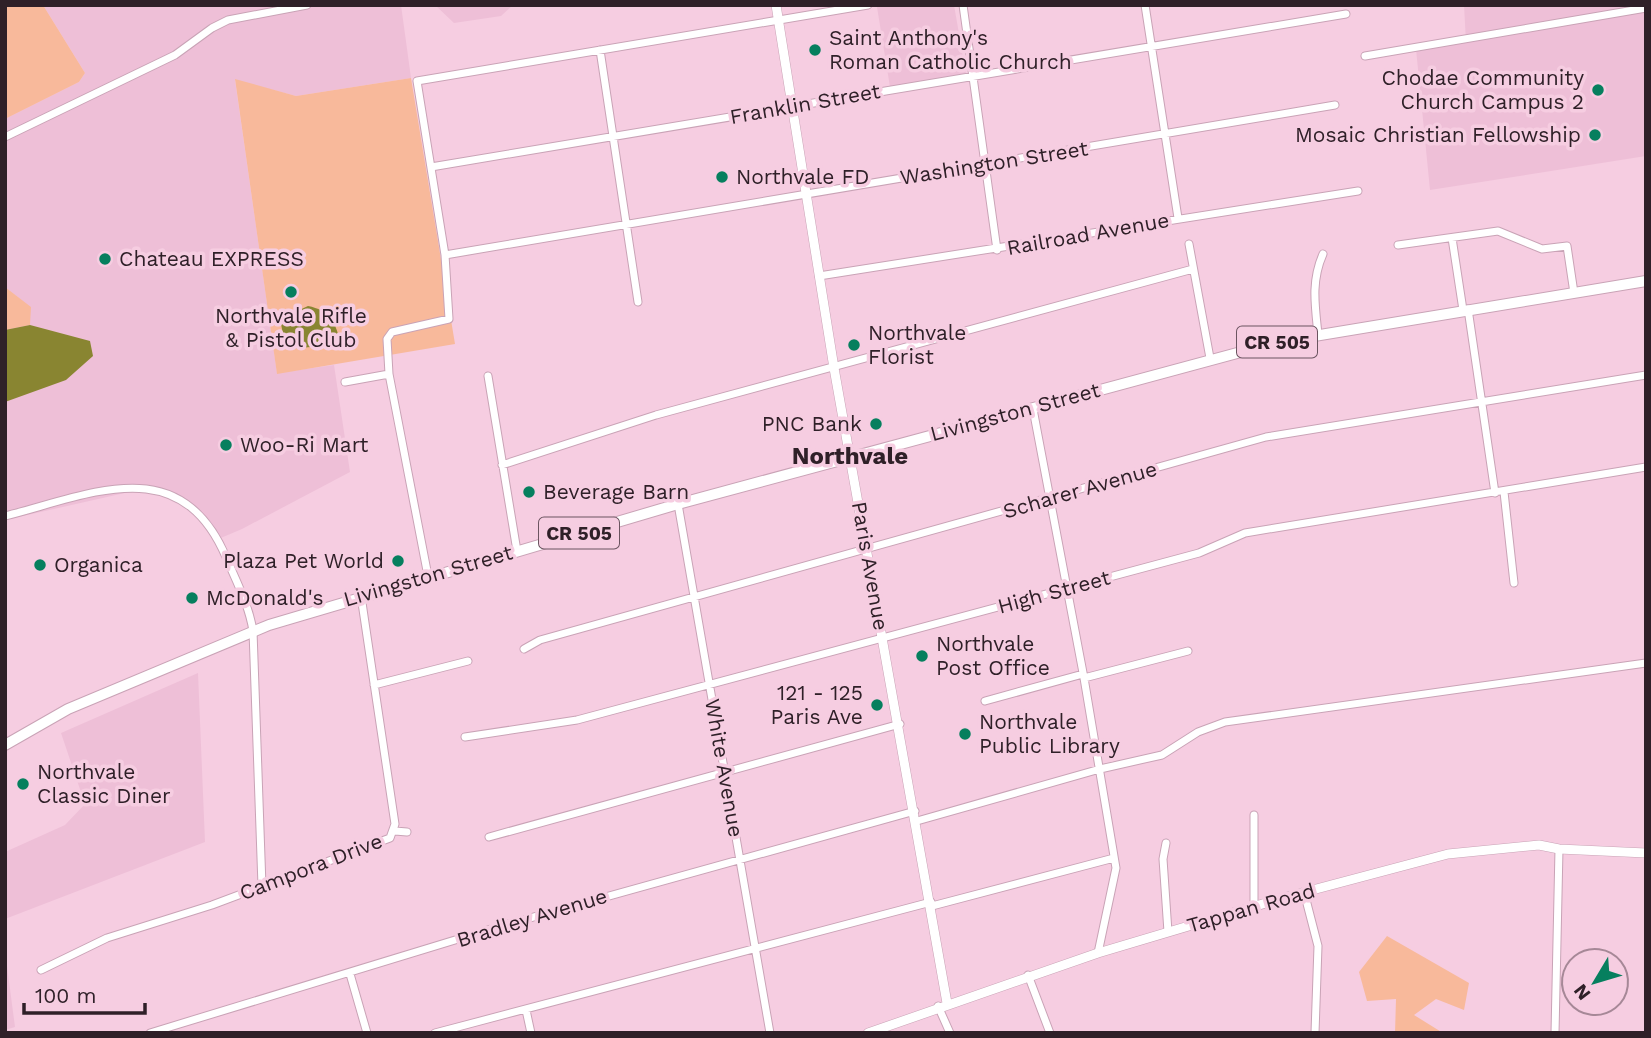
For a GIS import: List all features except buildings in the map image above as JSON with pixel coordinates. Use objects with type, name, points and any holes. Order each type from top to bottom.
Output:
[{"type":"main road","name":"Livingston Street","points":[[5,745],[68,709],[253,631],[361,595],[678,504],[1210,358],[1318,334],[1646,281]]},
{"type":"street","points":[[5,137],[176,55],[212,28],[228,20],[307,5]]},
{"type":"street","name":"Paris Avenue","points":[[776,5],[834,368],[932,904],[943,1004],[950,1033]]},
{"type":"street","points":[[428,576],[389,374],[387,339],[392,332],[449,319],[445,255],[417,81],[868,5]]},
{"type":"street","points":[[963,5],[997,250]]},
{"type":"street","points":[[1145,5],[1178,218]]},
{"type":"street","points":[[1365,56],[1646,8]]},
{"type":"street","name":"Franklin Street","points":[[430,167],[1346,14]]},
{"type":"street","points":[[600,50],[638,302]]},
{"type":"street","name":"Washington Street","points":[[445,255],[986,163],[1166,136],[1335,105]]},
{"type":"street","name":"Railroad Avenue","points":[[819,276],[1358,191]]},
{"type":"street","points":[[1398,245],[1498,232],[1542,249],[1567,246],[1574,293]]},
{"type":"street","points":[[1452,238],[1495,493]]},
{"type":"street","points":[[1189,244],[1210,358]]},
{"type":"street","points":[[1318,334],[1314,286],[1315,271],[1323,254]]},
{"type":"street","points":[[502,464],[656,415],[1194,269]]},
{"type":"street","points":[[345,382],[389,374]]},
{"type":"street","name":"Scharer Avenue","points":[[524,649],[540,640],[1266,437],[1646,375]]},
{"type":"street","points":[[488,376],[517,551]]},
{"type":"street","points":[[1033,408],[1084,676],[1116,868],[1098,953]]},
{"type":"street","name":"High Street","points":[[465,737],[577,720],[1199,553],[1245,533],[1646,467]]},
{"type":"street","points":[[5,516],[118,488],[146,487],[171,493],[194,509],[218,537],[251,615],[262,886]]},
{"type":"street","points":[[1504,492],[1514,583]]},
{"type":"street","name":"White Avenue","points":[[678,504],[692,597],[770,1033]]},
{"type":"street","name":"Campora Drive","points":[[41,970],[107,938],[385,841],[395,831],[361,595]]},
{"type":"street","points":[[985,701],[1188,651]]},
{"type":"street","points":[[374,685],[468,661]]},
{"type":"street","name":"Bradley Avenue","points":[[150,1033],[501,926],[740,859],[1161,755],[1198,732],[1220,724],[1646,663]]},
{"type":"street","points":[[489,837],[724,770],[900,724]]},
{"type":"street","points":[[1254,815],[1254,906]]},
{"type":"street","points":[[395,831],[407,832]]},
{"type":"street","points":[[1166,843],[1163,859],[1168,932]]},
{"type":"street","name":"Tappan Road","points":[[868,1033],[943,1004],[1098,953],[1304,892],[1478,849],[1539,845],[1559,849],[1646,853]]},
{"type":"street","points":[[1555,1033],[1559,849]]},
{"type":"street","points":[[436,1033],[755,947],[1114,858]]},
{"type":"street","points":[[1304,892],[1318,946],[1315,1033]]},
{"type":"street","points":[[350,974],[367,1033]]},
{"type":"street","points":[[1028,975],[1050,1033]]},
{"type":"street","points":[[526,1010],[531,1033]]},
{"type":"shaded area","points":[[5,5],[43,5],[85,73],[79,82],[5,119]]},
{"type":"shaded area","points":[[43,5],[401,5],[411,78],[296,96],[235,80],[277,373],[334,365],[350,472],[216,540],[185,501],[138,490],[5,520],[5,330],[31,308],[5,287],[5,119],[79,82],[85,73]]},
{"type":"shaded area","points":[[435,5],[513,5],[501,16],[454,23]]},
{"type":"shaded area","points":[[954,5],[966,74],[890,87],[877,7]]},
{"type":"shaded area","points":[[1464,5],[1646,5],[1646,156],[1430,190],[1416,49],[1466,42]]},
{"type":"shaded area","points":[[411,78],[455,344],[277,374],[235,79],[296,96]]},
{"type":"shaded area","points":[[5,287],[31,307],[30,325],[5,330]]},
{"type":"shaded area","points":[[308,306],[321,310],[330,318],[340,342],[336,345],[286,349],[280,319]]},
{"type":"shaded area","points":[[30,325],[90,341],[93,356],[66,380],[5,402],[5,330]]},
{"type":"shaded area","points":[[198,673],[205,842],[5,919],[5,852],[65,825],[85,804],[61,733]]},
{"type":"shaded area","points":[[1387,936],[1469,983],[1464,1010],[1436,999],[1414,1015],[1443,1033],[1395,1033],[1396,999],[1367,1001],[1359,972]]},
{"type":"shaded area","points":[[5,951],[15,1027],[5,1030]]},
{"type":"place","name":"Saint Anthony's Roman Catholic Church","points":[[815,50]]},
{"type":"place","name":"Chodae Community Church Campus 2","points":[[1598,90]]},
{"type":"place","name":"Mosaic Christian Fellowship","points":[[1595,135]]},
{"type":"place","name":"Northvale FD","points":[[722,177]]},
{"type":"place","name":"Chateau EXPRESS","points":[[105,259]]},
{"type":"place","name":"Northvale Rifle & Pistol Club","points":[[291,292]]},
{"type":"place","name":"Northvale Florist","points":[[854,345]]},
{"type":"place","name":"PNC Bank","points":[[876,424]]},
{"type":"place","name":"Woo-Ri Mart","points":[[226,445]]},
{"type":"place","name":"Beverage Barn","points":[[529,492]]},
{"type":"place","name":"Plaza Pet World","points":[[398,561]]},
{"type":"place","name":"Organica","points":[[40,565]]},
{"type":"place","name":"McDonald's","points":[[192,598]]},
{"type":"place","name":"Northvale Post Office","points":[[922,656]]},
{"type":"place","name":"121 - 125 Paris Ave","points":[[877,705]]},
{"type":"place","name":"Northvale Public Library","points":[[965,734]]},
{"type":"place","name":"Northvale Classic Diner","points":[[23,784]]},
{"type":"district","name":"Northvale","points":[[850,456]]}]
